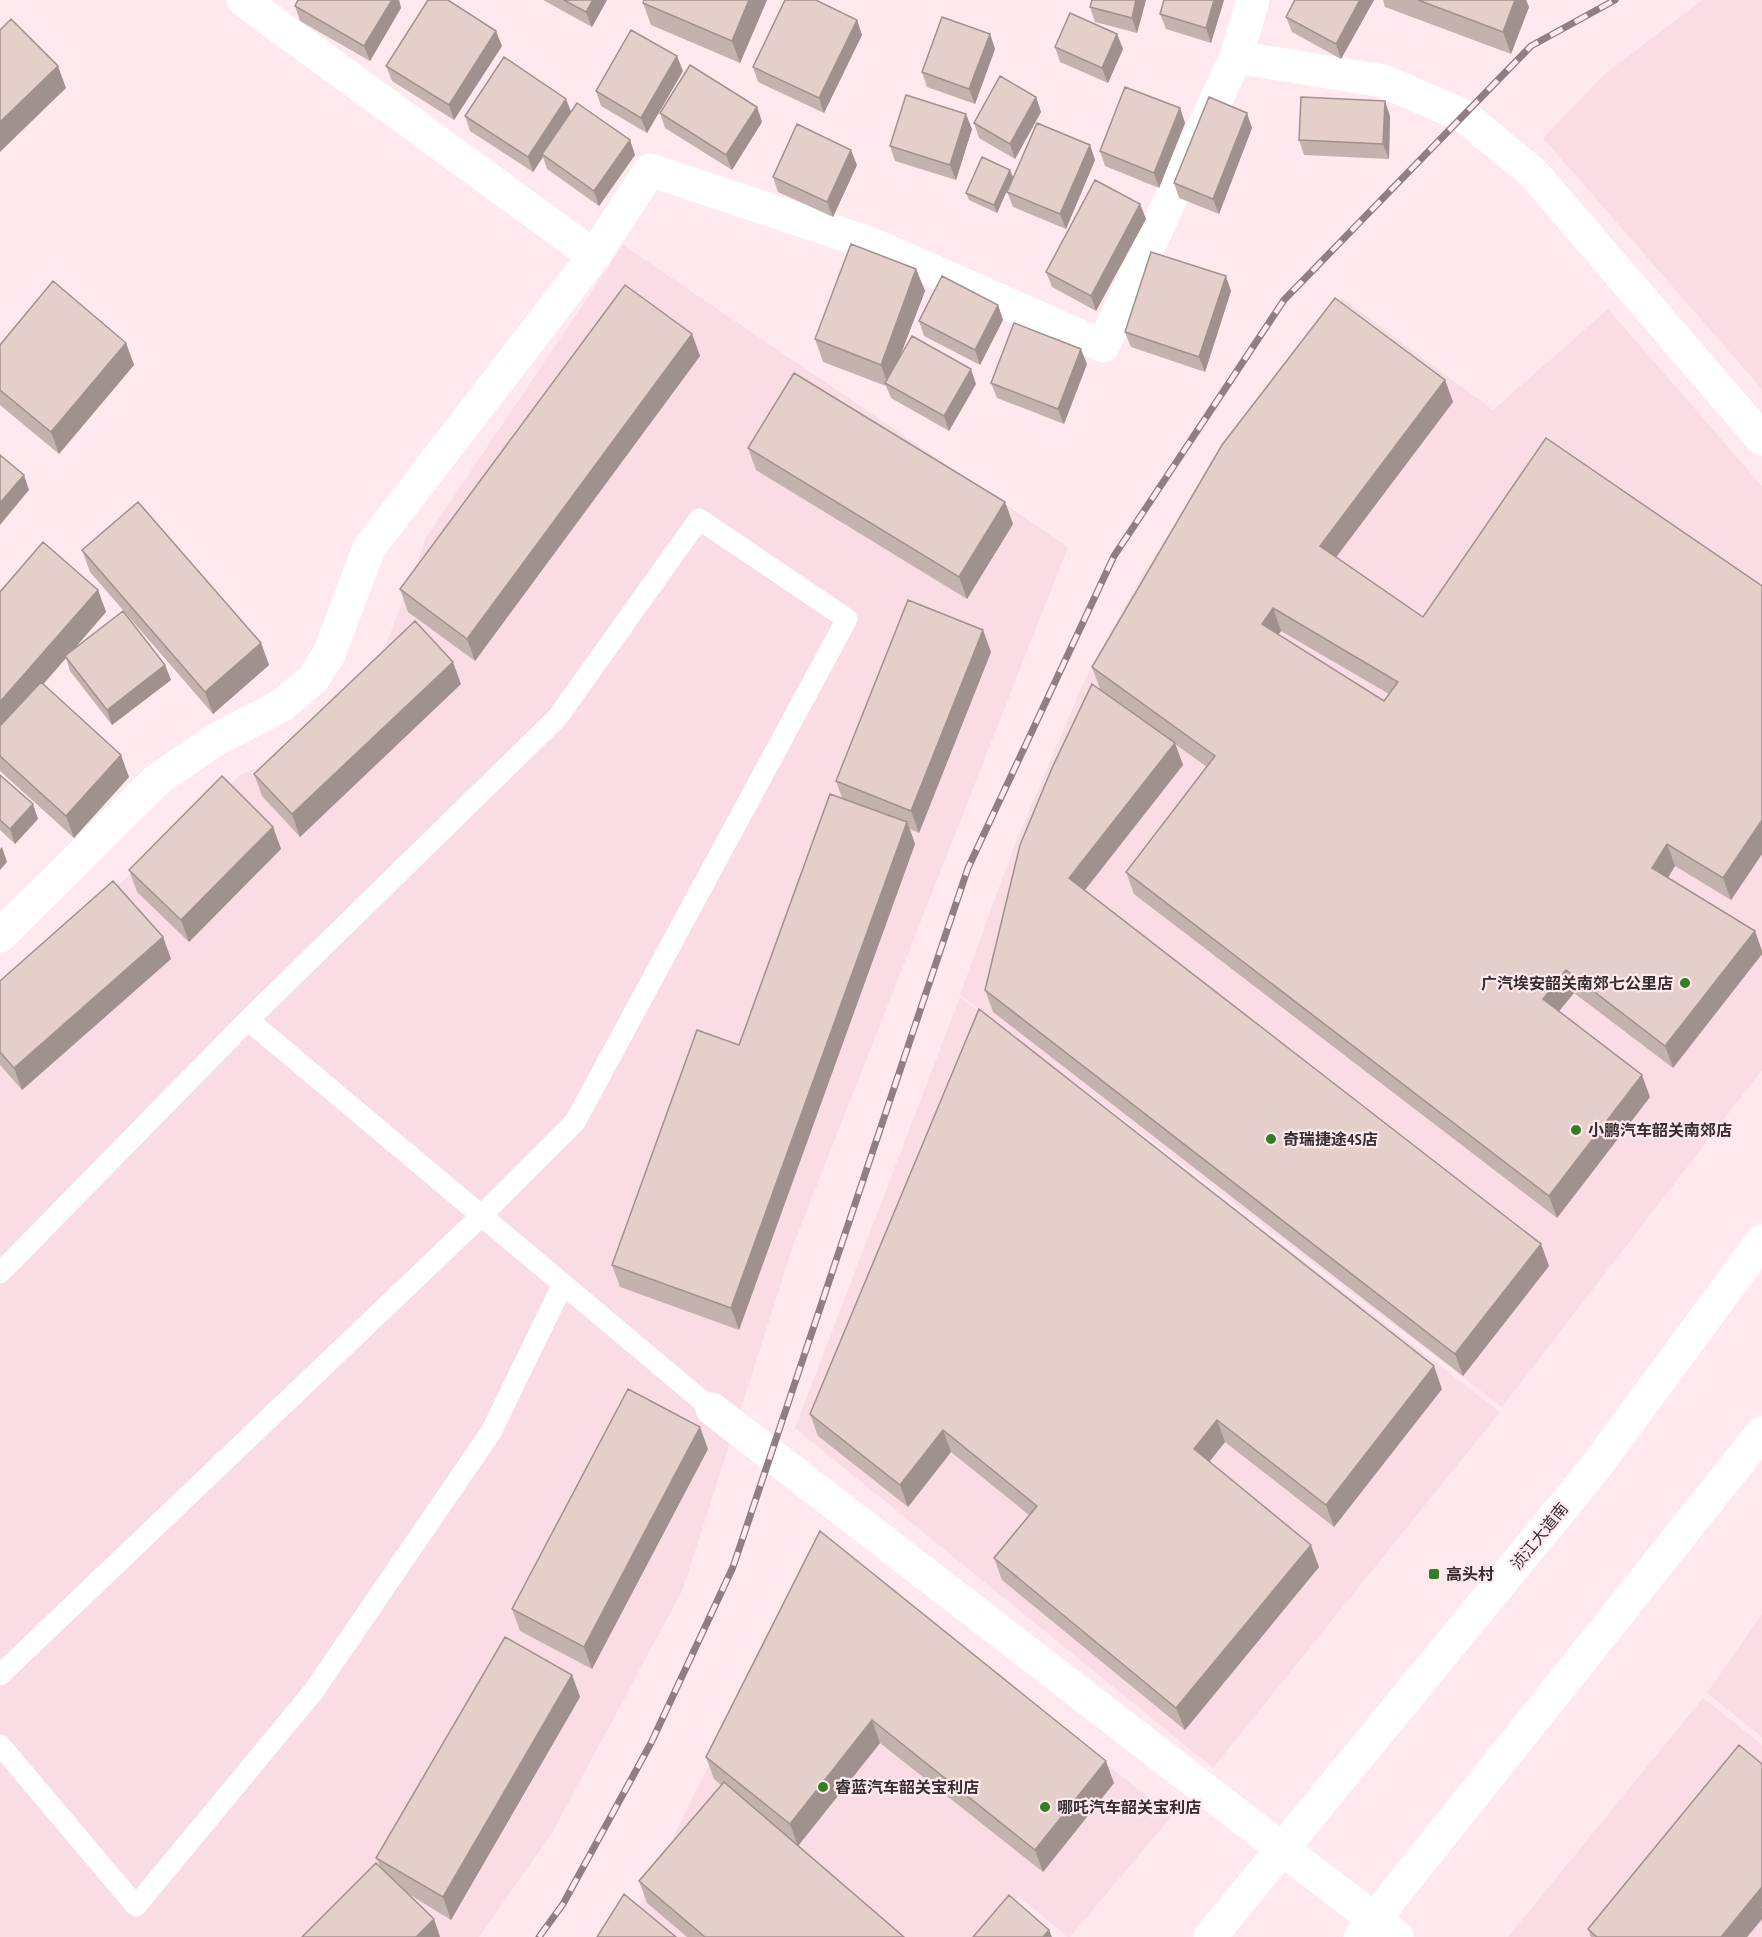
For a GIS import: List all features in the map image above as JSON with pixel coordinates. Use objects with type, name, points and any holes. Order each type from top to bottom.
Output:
[{"type":"street","points":[[243,0],[594,256]]},
{"type":"street","points":[[0,936],[158,779],[215,740],[281,706],[314,679],[329,654],[369,548],[594,256],[650,170],[872,244],[1103,346],[1236,57],[1253,0]]},
{"type":"street","points":[[1236,57],[1383,81],[1464,116],[1533,172],[1762,439]]},
{"type":"street","name":"浈江大道南","points":[[1210,1937],[1594,1468],[1762,1241]]},
{"type":"street","points":[[712,1409],[1282,1849],[1377,1931],[1762,1433]]},
{"type":"lane","points":[[0,1273],[248,1020],[557,718],[699,519],[847,619],[575,1122],[481,1216],[0,1675]]},
{"type":"lane","points":[[248,1020],[712,1409]]},
{"type":"lane","points":[[0,1745],[136,1906],[313,1692],[491,1432],[563,1284]]},
{"type":"shaded area","points":[[1702,0],[1762,0],[1762,389],[1543,138],[1605,74]]},
{"type":"shaded area","points":[[623,245],[1068,547],[793,1246],[683,1589],[552,1833],[479,1937],[0,1937],[0,991],[242,774],[288,756],[326,732],[386,645],[426,538]]},
{"type":"shaded area","points":[[1342,298],[1493,410],[1608,309],[1762,486],[1762,1070],[1502,1407],[960,995],[1013,849],[1085,679],[1145,570],[1219,458]]},
{"type":"shaded area","points":[[960,997],[1500,1412],[1213,1768],[795,1428]]},
{"type":"shaded area","points":[[821,1539],[1172,1816],[1070,1937],[1067,1937],[1019,1896],[984,1937],[669,1937],[637,1910]]},
{"type":"shaded area","points":[[1762,1614],[1762,1737],[1707,1693]]},
{"type":"shaded area","points":[[1703,1698],[1762,1745],[1762,1937],[1508,1937]]},
{"type":"building","points":[[298,0],[392,0],[364,46],[295,6]]},
{"type":"building","points":[[428,0],[448,0],[496,31],[449,105],[386,66]]},
{"type":"building","points":[[564,0],[593,0],[586,12]]},
{"type":"building","points":[[644,0],[749,0],[732,41],[643,3]]},
{"type":"building","points":[[785,0],[816,0],[857,20],[819,98],[753,67]]},
{"type":"building","points":[[1092,0],[1136,0],[1132,18],[1090,7]]},
{"type":"building","points":[[1164,0],[1214,0],[1206,28],[1160,14]]},
{"type":"building","points":[[1295,0],[1360,0],[1336,44],[1286,17]]},
{"type":"building","points":[[1418,0],[1515,0],[1503,32]]},
{"type":"building","points":[[1070,13],[1117,34],[1102,68],[1055,47]]},
{"type":"building","points":[[942,17],[990,34],[969,89],[922,72]]},
{"type":"building","points":[[11,19],[58,66],[0,122],[0,30]]},
{"type":"building","points":[[631,30],[677,56],[641,118],[596,91]]},
{"type":"building","points":[[504,57],[566,99],[528,157],[465,116]]},
{"type":"building","points":[[690,65],[757,107],[726,155],[660,113]]},
{"type":"building","points":[[1000,76],[1036,97],[1010,144],[974,123]]},
{"type":"building","points":[[1125,87],[1180,108],[1154,173],[1100,151]]},
{"type":"building","points":[[906,95],[966,114],[950,165],[890,146]]},
{"type":"building","points":[[1209,97],[1247,113],[1213,199],[1174,183]]},
{"type":"building","points":[[1301,97],[1385,101],[1383,144],[1299,140]]},
{"type":"building","points":[[577,103],[630,140],[594,191],[542,154]]},
{"type":"building","points":[[1037,123],[1090,145],[1060,214],[1007,192]]},
{"type":"building","points":[[797,124],[851,150],[827,202],[773,177]]},
{"type":"building","points":[[982,157],[1010,170],[994,205],[966,193]]},
{"type":"building","points":[[1095,180],[1140,204],[1091,296],[1046,272]]},
{"type":"building","points":[[851,244],[916,269],[881,365],[815,339]]},
{"type":"building","points":[[1151,252],[1226,276],[1199,357],[1125,332]]},
{"type":"building","points":[[942,276],[998,305],[975,350],[919,321]]},
{"type":"building","points":[[53,281],[126,343],[51,432],[0,390],[0,345]]},
{"type":"building","points":[[625,285],[692,334],[467,639],[400,589]]},
{"type":"building","points":[[1335,298],[1445,380],[1320,546],[1423,617],[1546,438],[1762,586],[1762,820],[1723,878],[1667,844],[1652,868],[1755,931],[1665,1046],[1566,970],[1543,999],[1642,1075],[1549,1196],[1126,872],[1215,756],[1092,667],[1222,445]],"holes":[[[1273,608],[1398,682],[1384,701],[1262,624]]]},
{"type":"building","points":[[1014,323],[1081,349],[1058,409],[991,383]]},
{"type":"building","points":[[912,336],[971,369],[944,416],[885,383]]},
{"type":"building","points":[[794,373],[1005,502],[959,577],[748,448]]},
{"type":"building","points":[[0,455],[24,475],[0,503]]},
{"type":"building","points":[[138,502],[261,643],[205,692],[82,550]]},
{"type":"building","points":[[43,542],[98,590],[0,702],[0,592]]},
{"type":"building","points":[[908,600],[983,630],[911,811],[836,781]]},
{"type":"building","points":[[123,611],[165,665],[107,710],[65,656]]},
{"type":"building","points":[[415,621],[453,662],[292,814],[254,774]]},
{"type":"building","points":[[41,682],[121,755],[66,816],[0,756],[0,726]]},
{"type":"building","name":"奇瑞捷途4S店","points":[[1092,684],[1175,743],[1069,878],[1541,1244],[1455,1354],[985,990],[1020,845],[1052,768]]},
{"type":"building","points":[[0,775],[33,804],[10,829],[0,820]]},
{"type":"building","points":[[222,776],[273,827],[181,920],[129,870]]},
{"type":"building","points":[[830,794],[907,822],[731,1308],[612,1265],[697,1030],[739,1045]]},
{"type":"building","points":[[113,881],[163,937],[14,1068],[0,1052],[0,981]]},
{"type":"building","points":[[979,1009],[1434,1366],[1326,1505],[1217,1420],[1194,1449],[1311,1545],[1176,1708],[994,1558],[1037,1506],[943,1430],[900,1485],[810,1414]]},
{"type":"building","points":[[628,1389],[700,1427],[584,1647],[512,1609]]},
{"type":"building","points":[[820,1531],[1106,1761],[1035,1850],[872,1720],[790,1824],[706,1757]]},
{"type":"building","points":[[505,1637],[572,1675],[443,1897],[376,1858]]},
{"type":"building","points":[[1739,1745],[1762,1764],[1762,1887],[1721,1937],[1597,1937],[1588,1929]]},
{"type":"building","points":[[724,1782],[904,1937],[705,1937],[639,1881]]},
{"type":"building","points":[[376,1863],[434,1919],[416,1937],[302,1937]]},
{"type":"building","points":[[624,1894],[676,1937],[597,1937]]},
{"type":"building","points":[[1009,1895],[1049,1930],[1043,1937],[973,1937]]},
{"type":"railway","points":[[539,1937],[563,1904],[651,1743],[733,1567],[968,868],[1114,556],[1284,300],[1531,46],[1615,0]]},
{"type":"place","name":"广汽埃安韶关南郊七公里店","points":[[1685,983]]},
{"type":"place","name":"小鹏汽车韶关南郊店","points":[[1576,1130]]},
{"type":"place","name":"奇瑞捷途4S店","points":[[1271,1139]]},
{"type":"place","name":"高头村","points":[[1434,1574]]},
{"type":"place","name":"睿蓝汽车韶关宝利店","points":[[823,1787]]},
{"type":"place","name":"哪吒汽车韶关宝利店","points":[[1045,1807]]}]
